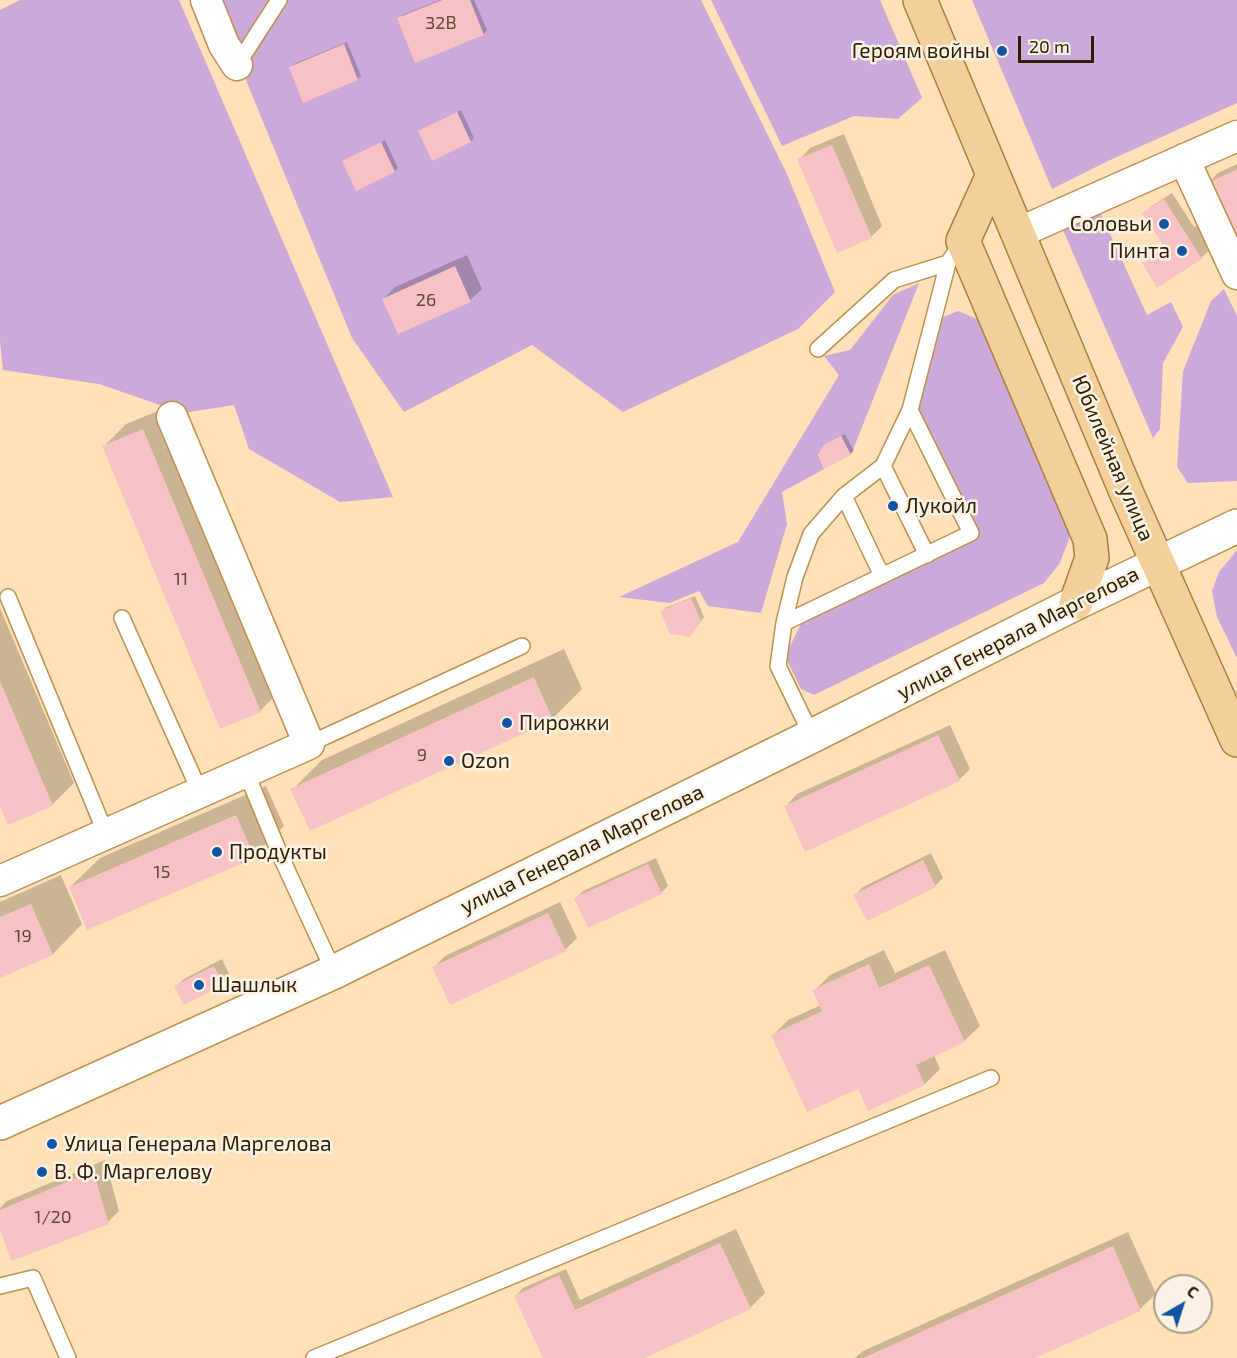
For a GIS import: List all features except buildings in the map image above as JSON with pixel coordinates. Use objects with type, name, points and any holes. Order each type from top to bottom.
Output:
[{"type":"main road","name":"Юбилейная улица","points":[[920,0],[1127,494],[1237,740]]},
{"type":"main road","points":[[993,175],[955,252],[1090,539],[1092,558],[1076,603]]},
{"type":"main road","name":"улица Генерала Маргелова","points":[[0,1123],[334,972],[1076,603],[1237,526]]},
{"type":"street","points":[[206,0],[224,45],[237,65]]},
{"type":"street","points":[[1018,233],[1237,136]]},
{"type":"street","points":[[1184,159],[1237,274]]},
{"type":"street","points":[[0,881],[309,744],[172,417]]},
{"type":"lane","points":[[237,65],[279,0]]},
{"type":"lane","points":[[818,349],[894,280],[955,252]]},
{"type":"lane","points":[[812,736],[778,666],[784,623],[795,577],[811,534],[844,496],[883,466],[910,410],[955,252]]},
{"type":"lane","points":[[784,623],[971,534],[910,410]]},
{"type":"lane","points":[[883,466],[927,555]]},
{"type":"lane","points":[[844,496],[882,576]]},
{"type":"lane","points":[[8,597],[106,834]]},
{"type":"lane","points":[[122,618],[200,792]]},
{"type":"lane","points":[[309,744],[522,646]]},
{"type":"lane","points":[[246,772],[281,857],[334,972]]},
{"type":"lane","points":[[314,1358],[991,1078]]},
{"type":"lane","points":[[0,1286],[33,1278],[68,1358]]},
{"type":"shaded area","points":[[20,0],[179,0],[393,497],[340,502],[249,449],[234,405],[183,413],[99,384],[3,370],[0,341],[0,10]]},
{"type":"shaded area","points":[[213,0],[701,0],[787,174],[835,292],[798,329],[623,412],[532,345],[404,412],[352,338]]},
{"type":"shaded area","points":[[711,0],[880,0],[922,98],[898,119],[854,116],[782,146]]},
{"type":"shaded area","points":[[972,0],[1237,0],[1237,103],[1052,189]]},
{"type":"shaded area","points":[[1100,212],[1147,315],[1171,302],[1183,327],[1163,363],[1160,429],[1153,438],[1063,230]]},
{"type":"shaded area","points":[[919,283],[851,455],[841,436],[824,445],[818,455],[824,469],[782,492],[787,524],[761,613],[708,606],[699,591],[670,603],[619,597],[738,542],[839,375],[824,356],[850,350],[893,295]]},
{"type":"shaded area","points":[[1224,289],[1237,316],[1237,481],[1188,483],[1177,467],[1183,371],[1211,301]]},
{"type":"shaded area","points":[[958,311],[980,320],[1070,536],[1060,563],[1044,583],[814,695],[801,689],[785,656],[805,616],[977,532],[917,412],[941,318]]},
{"type":"shaded area","points":[[1237,550],[1237,658],[1217,617],[1212,591],[1219,572]]},
{"type":"place","name":"Героям войны","points":[[1002,51]]},
{"type":"place","name":"Соловьи","points":[[1164,224]]},
{"type":"place","name":"Пинта","points":[[1182,251]]},
{"type":"place","name":"Лукойл","points":[[893,506]]},
{"type":"place","name":"Пирожки","points":[[507,723]]},
{"type":"place","name":"Ozon","points":[[449,761]]},
{"type":"place","name":"Продукты","points":[[217,852]]},
{"type":"place","name":"Шашлык","points":[[199,985]]},
{"type":"place","name":"Улица Генерала Маргелова","points":[[52,1144]]},
{"type":"place","name":"В. Ф. Маргелову","points":[[42,1172]]}]
